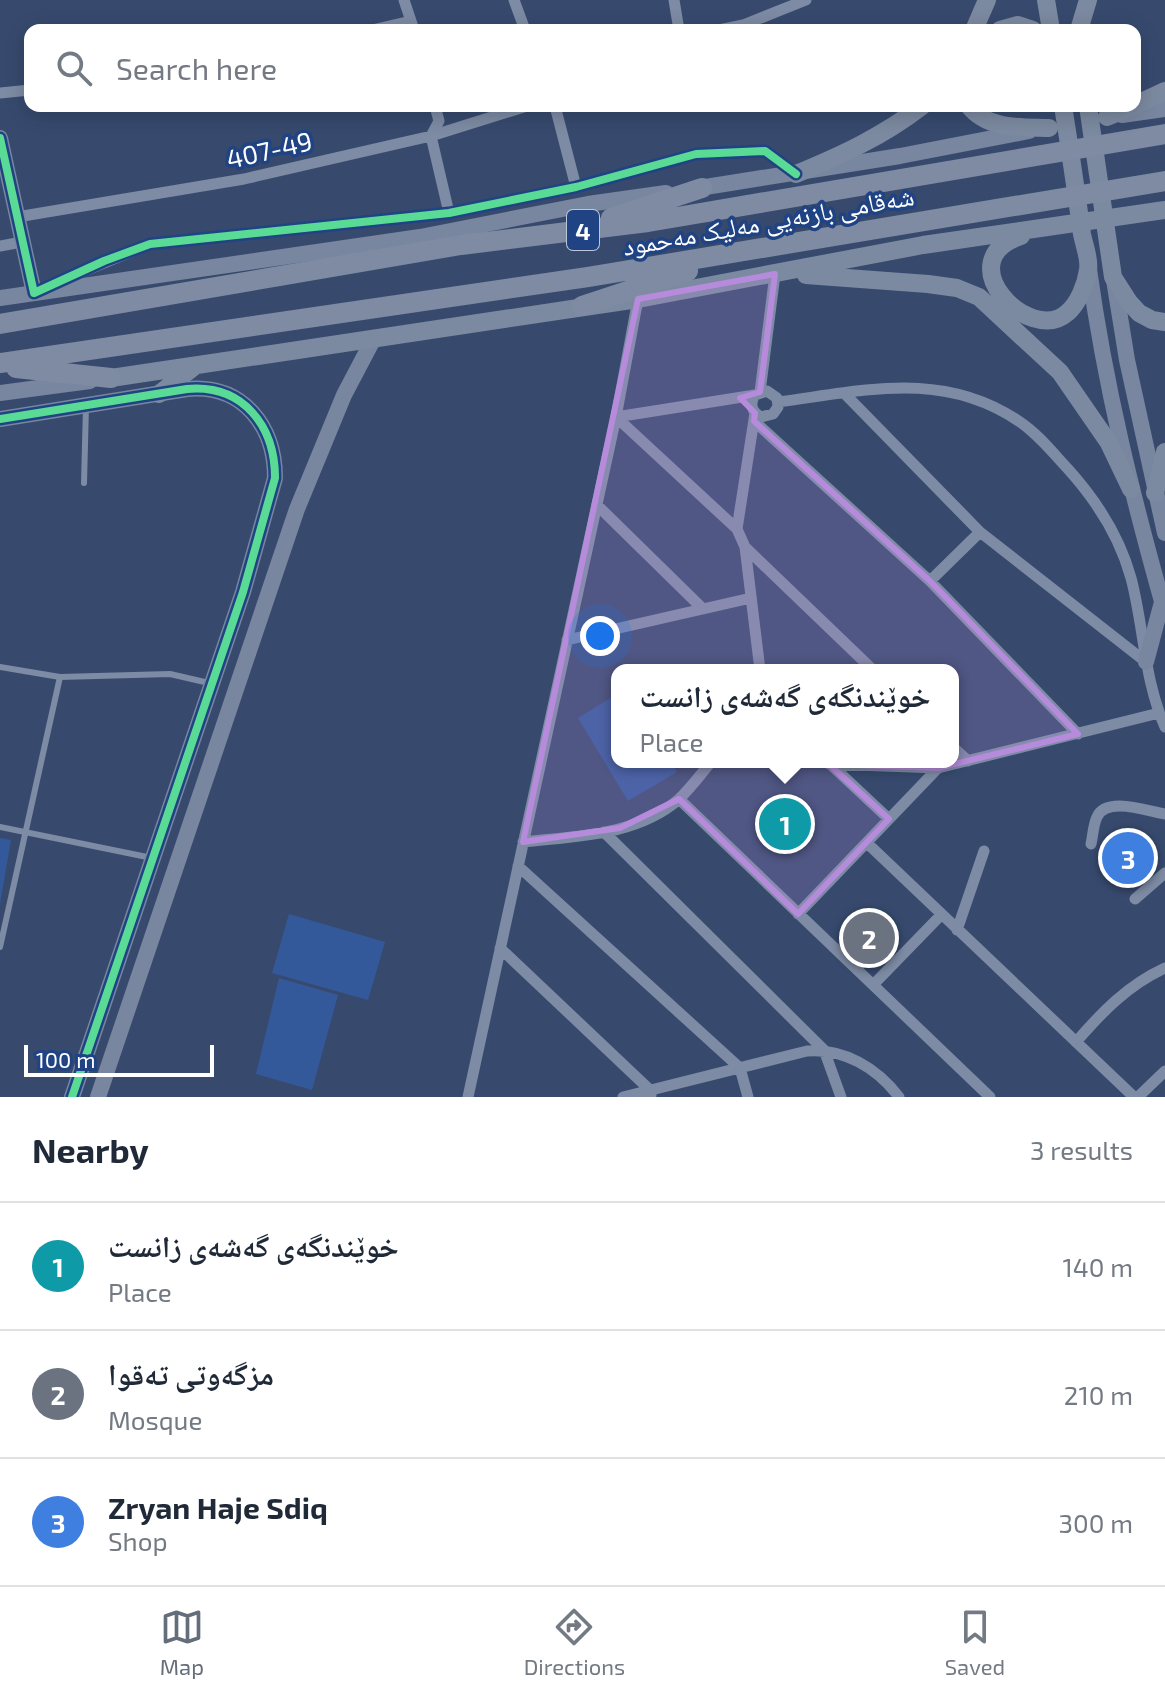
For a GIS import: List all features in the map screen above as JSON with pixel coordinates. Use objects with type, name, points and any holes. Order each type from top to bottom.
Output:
[{"type":"highway","name":"شەقامی بازنەیی مەلیک مەحمود","points":[[0,324],[461,245],[648,222],[1165,134]]},
{"type":"highway","name":"شەقامی بازنەیی مەلیک مەحمود","points":[[0,365],[573,280],[1165,181]]},
{"type":"highway","points":[[567,232],[702,188]]},
{"type":"highway","points":[[582,306],[750,250]]},
{"type":"highway","points":[[0,365],[111,378]]},
{"type":"main road","points":[[977,24],[987,0]]},
{"type":"main road","points":[[1046,0],[1050,24]]},
{"type":"main road","points":[[1071,0],[1076,24]]},
{"type":"main road","points":[[1079,24],[1088,0]]},
{"type":"main road","points":[[1141,103],[1165,91]]},
{"type":"main road","points":[[796,174],[894,128],[914,112]]},
{"type":"main road","points":[[976,112],[989,122],[1013,127],[1049,128]]},
{"type":"main road","points":[[1047,227],[1010,240],[993,257],[992,280],[1005,298],[1032,319],[1041,322],[1060,318],[1067,313],[1078,298],[1089,267],[1064,112]]},
{"type":"main road","points":[[1089,112],[1109,232],[1113,277],[1139,313],[1165,322]]},
{"type":"main road","points":[[1107,117],[1119,112]]},
{"type":"main road","points":[[111,378],[638,299],[923,245],[1122,216],[1165,213]]},
{"type":"main road","points":[[775,274],[854,276],[928,284],[957,288],[979,297],[1060,372],[1109,443],[1131,489]]},
{"type":"main road","points":[[159,394],[196,365]]},
{"type":"main road","points":[[1155,493],[1165,452]]},
{"type":"street","points":[[404,0],[412,24]]},
{"type":"street","points":[[514,0],[523,24]]},
{"type":"street","points":[[674,0],[678,24]]},
{"type":"street","points":[[746,24],[806,0]]},
{"type":"street","points":[[0,93],[24,91]]},
{"type":"street","points":[[0,298],[420,237],[588,204],[796,174],[1165,109]]},
{"type":"street","points":[[437,112],[439,121],[431,136],[449,213]]},
{"type":"street","name":"407-49","points":[[17,217],[244,179],[431,136],[508,112]]},
{"type":"street","points":[[557,112],[576,187]]},
{"type":"street","points":[[0,138],[34,293]]},
{"type":"street","points":[[34,293],[150,244],[449,213],[576,187],[696,154],[765,151],[796,174]]},
{"type":"street","points":[[0,246],[22,242]]},
{"type":"street","points":[[1089,267],[1099,341],[1131,489],[1164,607],[1146,662]]},
{"type":"street","points":[[737,529],[755,417],[752,403],[757,393],[775,274]]},
{"type":"street","points":[[1113,277],[1127,360],[1165,533]]},
{"type":"street","points":[[468,1097],[616,417],[638,299]]},
{"type":"street","points":[[98,1097],[297,509],[344,395],[374,338]]},
{"type":"street","points":[[0,393],[111,378]]},
{"type":"street","points":[[778,402],[895,386],[934,389],[966,395],[1022,423],[1081,484],[1120,545],[1132,580],[1146,662],[1165,727]]},
{"type":"street","points":[[0,419],[200,388],[233,398],[262,423],[275,459],[275,478],[213,684],[72,1097]]},
{"type":"street","points":[[616,417],[771,392],[778,402],[776,411],[770,416],[755,417]]},
{"type":"street","points":[[844,393],[980,532],[1146,662]]},
{"type":"street","points":[[616,417],[737,529],[745,547],[759,664]]},
{"type":"street","points":[[755,417],[930,581],[1078,734]]},
{"type":"street","points":[[597,505],[703,609]]},
{"type":"street","points":[[930,581],[980,532]]},
{"type":"street","points":[[745,547],[867,664]]},
{"type":"street","points":[[567,640],[751,598]]},
{"type":"street","points":[[959,763],[1159,713]]},
{"type":"street","points":[[959,753],[968,761]]},
{"type":"street","points":[[523,842],[604,832],[647,819],[679,799],[706,768]]},
{"type":"street","points":[[833,768],[889,819]]},
{"type":"street","points":[[798,914],[938,768]]},
{"type":"street","points":[[679,799],[990,1097]]},
{"type":"street","points":[[1091,844],[1097,816],[1106,807],[1165,814]]},
{"type":"street","points":[[604,832],[824,1050],[841,1097]]},
{"type":"street","points":[[867,843],[1136,1097],[1165,1071]]},
{"type":"street","points":[[957,930],[984,851]]},
{"type":"street","points":[[150,863],[174,878]]},
{"type":"street","points":[[518,866],[740,1068],[748,1097]]},
{"type":"street","points":[[1135,899],[1165,873]]},
{"type":"street","points":[[873,985],[941,915]]},
{"type":"street","points":[[500,948],[650,1094]]},
{"type":"street","points":[[1076,1042],[1111,1002],[1165,968]]},
{"type":"street","points":[[623,1097],[650,1094],[807,1051],[824,1050],[869,1067],[899,1097]]},
{"type":"lane","points":[[84,483],[86,406]]},
{"type":"lane","points":[[0,667],[60,677],[170,674],[213,684]]},
{"type":"lane","points":[[0,947],[60,677]]},
{"type":"lane","points":[[0,827],[150,863]]},
{"type":"highlighted area","points":[[775,274],[760,392],[740,398],[755,413],[754,421],[930,581],[1078,734],[938,768],[829,764],[889,819],[798,914],[679,799],[620,828],[523,842],[638,299]]},
{"type":"shaded area","points":[[611,698],[611,768],[675,768],[677,772],[628,801],[578,718]]},
{"type":"shaded area","points":[[0,838],[11,840],[0,904]]},
{"type":"shaded area","points":[[289,914],[385,942],[368,1000],[272,973]]},
{"type":"shaded area","points":[[279,978],[338,995],[312,1090],[256,1074]]},
{"type":"cycle path","points":[[0,138],[34,293],[150,244],[449,213],[576,187],[696,154],[765,151],[796,174]]},
{"type":"cycle path","points":[[0,419],[187,389],[207,389],[224,393],[252,412],[262,426],[274,459],[275,478],[243,592],[72,1097]]},
{"type":"place","name":"خوێندنگەی گەشەی زانست","points":[[785,824]]},
{"type":"place","name":"Zryan Haje Sdiq","points":[[1128,858]]},
{"type":"place","name":"مزگەوتی تەقوا","points":[[869,938]]}]
